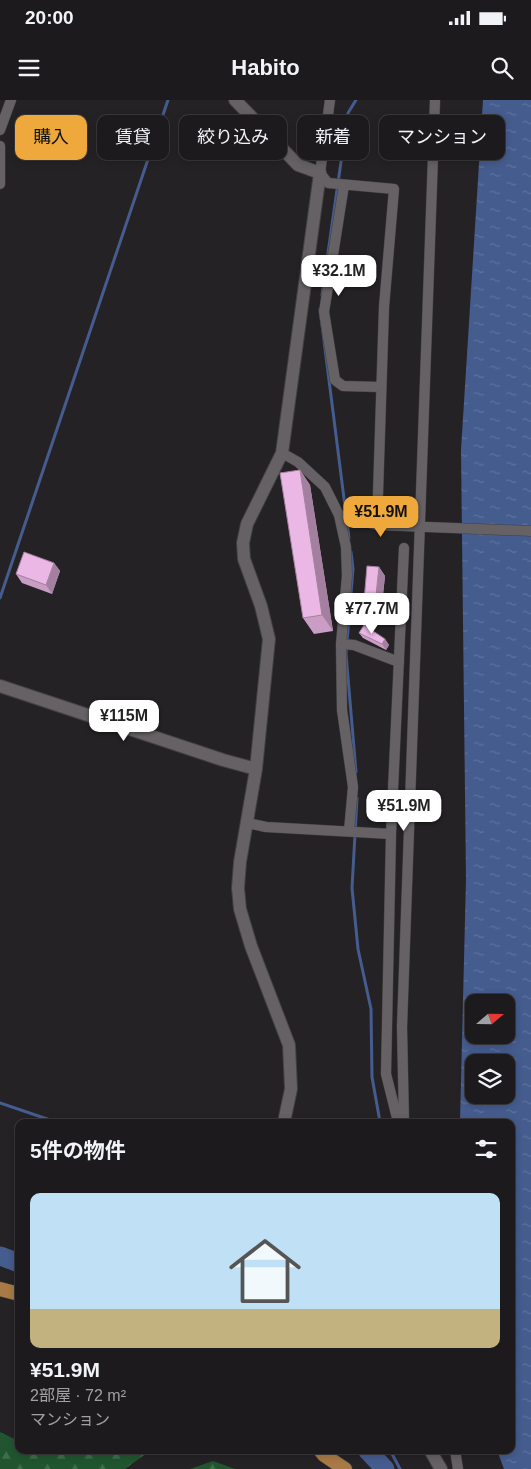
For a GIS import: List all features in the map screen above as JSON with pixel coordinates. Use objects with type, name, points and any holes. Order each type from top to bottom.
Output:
[{"type":"main road","points":[[0,1289],[15,1293]]},
{"type":"main road","points":[[323,1454],[345,1469]]},
{"type":"street","points":[[0,130],[11,100]]},
{"type":"street","points":[[235,100],[298,165],[324,178],[344,185],[394,189],[384,307],[376,525]]},
{"type":"street","points":[[285,1119],[291,1089],[289,1045],[251,946],[240,909],[238,888],[240,862],[256,769],[269,639],[261,606],[244,560],[243,543],[248,524],[282,453],[324,178],[330,100]]},
{"type":"street","points":[[400,1119],[422,528],[435,100]]},
{"type":"street","points":[[0,146],[0,184]]},
{"type":"street","points":[[344,185],[324,312],[335,380],[343,386],[381,388]]},
{"type":"street","points":[[282,453],[298,462],[326,488],[339,515],[346,547],[347,576],[341,644],[342,710],[353,787],[349,831]]},
{"type":"street","points":[[339,515],[376,525],[531,531]]},
{"type":"street","points":[[400,1119],[386,1074],[392,834],[404,548]]},
{"type":"street","points":[[341,644],[354,645],[399,662]]},
{"type":"street","points":[[0,686],[223,760],[256,769]]},
{"type":"street","points":[[247,823],[266,827],[392,834]]},
{"type":"street","points":[[432,1454],[441,1469]]},
{"type":"street","points":[[455,1454],[458,1469]]},
{"type":"green space","points":[[0,1432],[15,1439],[15,1454],[146,1454],[125,1469],[0,1469]]},
{"type":"green space","points":[[213,1461],[235,1469],[190,1469]]},
{"type":"water","points":[[483,100],[531,100],[531,1469],[504,1469],[498,1454],[515,1454],[515,1119],[460,1119],[466,879],[461,450],[479,160],[505,160],[505,115],[482,115]]},
{"type":"building","points":[[300,470],[322,615],[303,618],[280,473]]},
{"type":"building","points":[[24,552],[54,563],[46,585],[16,574]]},
{"type":"building","points":[[367,566],[379,567],[374,614],[363,613]]},
{"type":"building","points":[[364,625],[385,639],[382,644],[359,633]]},
{"type":"waterway","points":[[0,598],[168,100]]},
{"type":"waterway","points":[[322,295],[348,113],[356,100]]},
{"type":"waterway","points":[[320,309],[349,538]]},
{"type":"waterway","points":[[351,552],[353,569],[346,654],[356,772]]},
{"type":"waterway","points":[[357,798],[352,888],[358,949],[371,1009],[372,1077],[379,1119]]},
{"type":"waterway","points":[[0,1103],[47,1119]]},
{"type":"waterway","points":[[0,1256],[15,1262]]},
{"type":"waterway","points":[[371,1454],[385,1469]]},
{"type":"waterway","points":[[392,1454],[400,1469]]}]
